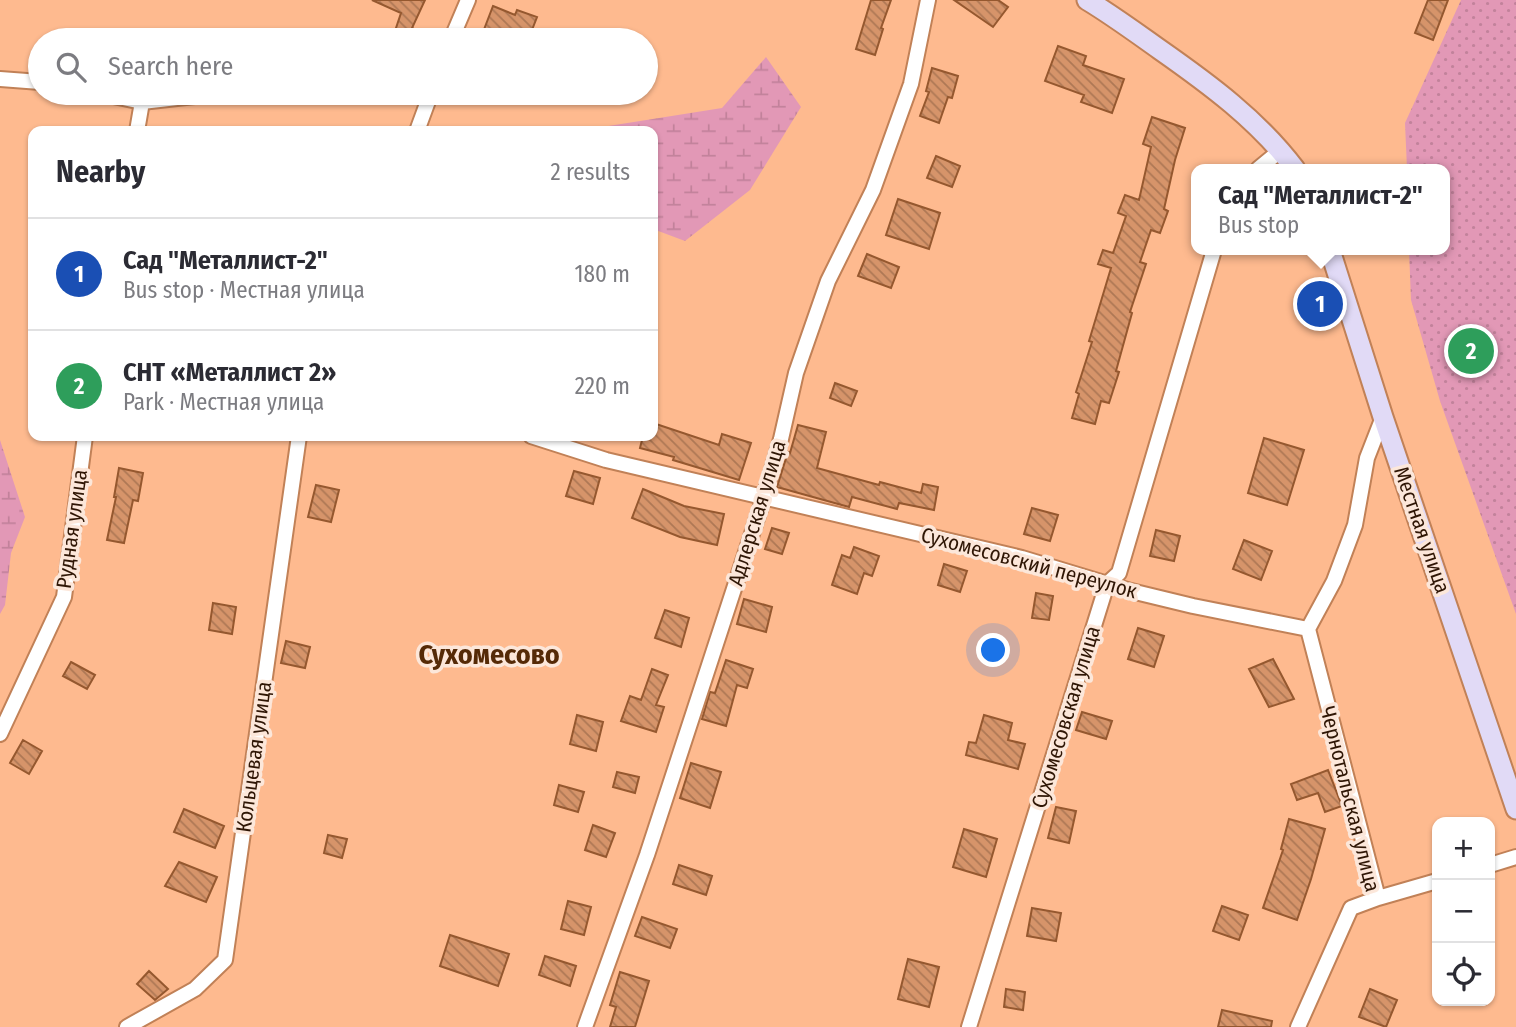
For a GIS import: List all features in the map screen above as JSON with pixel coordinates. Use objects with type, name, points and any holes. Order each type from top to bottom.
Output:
[{"type":"main road","points":[[1087,0],[1202,79],[1255,123],[1291,164]]},
{"type":"main road","name":"Местная улица","points":[[1332,255],[1516,809]]},
{"type":"street","points":[[456,28],[468,0]]},
{"type":"street","name":"Адлерская улица","points":[[585,1027],[647,855],[764,497],[796,373],[828,281],[873,190],[911,84],[928,0]]},
{"type":"street","points":[[0,79],[28,81]]},
{"type":"street","points":[[138,126],[141,105]]},
{"type":"street","points":[[419,126],[427,105]]},
{"type":"street","points":[[1264,164],[1281,150]]},
{"type":"street","name":"Сухомесовская улица","points":[[969,1027],[1107,584],[1119,573],[1213,255]]},
{"type":"street","points":[[1307,629],[1334,581],[1355,525],[1367,458],[1383,416]]},
{"type":"street","name":"Рудная улица","points":[[0,734],[64,597],[84,441]]},
{"type":"street","name":"Кольцевая улица","points":[[127,1027],[195,989],[225,960],[298,441]]},
{"type":"street","name":"Сухомесовский переулок","points":[[547,441],[606,460],[1022,558],[1193,606],[1307,629]]},
{"type":"street","name":"Чернотальская улица","points":[[1298,1027],[1351,908],[1378,898],[1307,629]]},
{"type":"street","points":[[1495,863],[1516,857]]},
{"type":"street","points":[[1378,898],[1432,882]]},
{"type":"green space","points":[[1461,0],[1516,0],[1516,614],[1440,401],[1411,300],[1409,255],[1450,255],[1450,164],[1407,164],[1405,123]]},
{"type":"green space","points":[[766,57],[801,107],[750,190],[685,241],[658,231],[658,126],[609,126],[722,108]]},
{"type":"green space","points":[[0,440],[25,517],[11,553],[5,605],[0,614]]},
{"type":"building","points":[[372,0],[425,0],[412,28],[396,28],[401,13]]},
{"type":"building","points":[[871,0],[891,0],[875,55],[856,49]]},
{"type":"building","points":[[954,0],[998,0],[1008,7],[993,27]]},
{"type":"building","points":[[1428,0],[1448,0],[1433,40],[1415,33]]},
{"type":"building","points":[[493,6],[515,15],[517,10],[537,17],[533,28],[485,28]]},
{"type":"building","points":[[1058,46],[1086,56],[1083,65],[1124,79],[1112,113],[1081,102],[1084,95],[1045,81]]},
{"type":"building","points":[[932,68],[958,76],[952,98],[948,97],[939,123],[920,116],[929,92],[926,91]]},
{"type":"building","points":[[1152,117],[1185,128],[1164,209],[1168,211],[1160,233],[1151,230],[1140,262],[1146,264],[1130,312],[1132,313],[1116,371],[1119,372],[1109,403],[1101,401],[1095,424],[1072,418],[1079,394],[1076,392],[1092,342],[1089,341],[1111,268],[1098,264],[1103,250],[1113,253],[1126,216],[1118,213],[1125,195],[1139,200],[1151,147],[1143,144]]},
{"type":"building","points":[[936,156],[960,166],[952,187],[927,178]]},
{"type":"building","points":[[898,199],[940,213],[929,249],[886,235]]},
{"type":"building","points":[[867,254],[899,267],[891,288],[858,276]]},
{"type":"building","points":[[835,383],[857,391],[851,406],[830,398]]},
{"type":"building","points":[[658,425],[719,445],[722,434],[751,443],[739,480],[640,448],[642,441],[658,441]]},
{"type":"building","points":[[798,425],[826,432],[817,468],[921,493],[923,484],[938,487],[934,510],[899,503],[897,509],[852,497],[849,507],[777,487]]},
{"type":"building","points":[[1264,438],[1304,450],[1287,505],[1248,493]]},
{"type":"building","points":[[119,468],[143,473],[138,501],[133,500],[124,543],[107,540]]},
{"type":"building","points":[[574,471],[600,478],[593,504],[566,496]]},
{"type":"building","points":[[316,485],[339,490],[331,522],[308,517]]},
{"type":"building","points":[[643,489],[684,506],[724,514],[717,545],[680,537],[632,518]]},
{"type":"building","points":[[1032,508],[1058,515],[1050,541],[1024,534]]},
{"type":"building","points":[[772,528],[789,533],[782,554],[765,549]]},
{"type":"building","points":[[1156,530],[1180,536],[1174,561],[1150,556]]},
{"type":"building","points":[[1244,540],[1272,551],[1261,580],[1233,569]]},
{"type":"building","points":[[854,547],[879,556],[872,576],[864,573],[857,594],[832,585],[842,555],[850,558]]},
{"type":"building","points":[[944,564],[967,571],[960,592],[938,585]]},
{"type":"building","points":[[1036,593],[1053,596],[1049,620],[1032,618]]},
{"type":"building","points":[[744,599],[772,607],[766,632],[737,624]]},
{"type":"building","points":[[213,603],[236,607],[232,634],[209,630]]},
{"type":"building","points":[[665,610],[689,618],[681,647],[655,638]]},
{"type":"building","points":[[1138,628],[1164,636],[1154,667],[1128,659]]},
{"type":"building","points":[[286,641],[310,647],[305,668],[281,663]]},
{"type":"building","points":[[1273,659],[1294,699],[1269,707],[1249,669]]},
{"type":"building","points":[[726,660],[753,669],[747,688],[737,685],[726,726],[702,719],[710,692],[715,693]]},
{"type":"building","points":[[71,662],[95,675],[87,689],[63,676]]},
{"type":"building","points":[[652,669],[668,675],[656,705],[664,707],[656,732],[621,721],[630,696],[641,700]]},
{"type":"building","points":[[1082,712],[1112,721],[1106,739],[1076,730]]},
{"type":"building","points":[[577,715],[603,722],[596,751],[570,744]]},
{"type":"building","points":[[984,715],[1012,723],[1008,740],[1025,744],[1018,769],[966,755],[969,742],[976,743]]},
{"type":"building","points":[[23,740],[42,751],[29,774],[10,763]]},
{"type":"building","points":[[691,763],[721,772],[710,808],[680,798]]},
{"type":"building","points":[[1328,770],[1342,806],[1325,812],[1318,793],[1297,800],[1291,784]]},
{"type":"building","points":[[617,772],[639,777],[635,793],[613,787]]},
{"type":"building","points":[[559,785],[584,792],[578,812],[554,805]]},
{"type":"building","points":[[1056,807],[1076,811],[1069,843],[1048,838]]},
{"type":"building","points":[[184,809],[224,826],[215,848],[174,832]]},
{"type":"building","points":[[1289,819],[1325,829],[1297,920],[1263,908],[1283,850],[1281,849]]},
{"type":"building","points":[[593,825],[615,833],[606,857],[585,850]]},
{"type":"building","points":[[964,829],[997,839],[986,877],[953,867]]},
{"type":"building","points":[[328,835],[347,839],[342,858],[324,853]]},
{"type":"building","points":[[179,862],[217,877],[206,902],[165,886]]},
{"type":"building","points":[[679,865],[712,876],[706,895],[673,884]]},
{"type":"building","points":[[568,901],[591,907],[584,935],[561,929]]},
{"type":"building","points":[[1222,906],[1248,915],[1239,940],[1213,931]]},
{"type":"building","points":[[1032,908],[1061,913],[1056,941],[1027,936]]},
{"type":"building","points":[[642,917],[677,929],[670,948],[635,936]]},
{"type":"building","points":[[450,935],[509,954],[498,986],[440,966]]},
{"type":"building","points":[[545,956],[576,966],[570,986],[539,975]]},
{"type":"building","points":[[908,959],[939,967],[929,1007],[898,999]]},
{"type":"building","points":[[149,971],[168,989],[155,1000],[137,984]]},
{"type":"building","points":[[620,972],[649,981],[635,1027],[610,1027],[616,1007],[610,1005]]},
{"type":"building","points":[[1006,989],[1025,992],[1023,1010],[1004,1007]]},
{"type":"building","points":[[1370,989],[1397,1000],[1386,1027],[1359,1017]]},
{"type":"building","points":[[1222,1010],[1272,1021],[1271,1027],[1218,1027]]},
{"type":"place","name":"Сад \"Металлист-2\"","points":[[1320,304]]},
{"type":"place","name":"СНТ «Металлист 2»","points":[[1471,351]]},
{"type":"district","name":"Сухомесово","points":[[489,654]]}]
